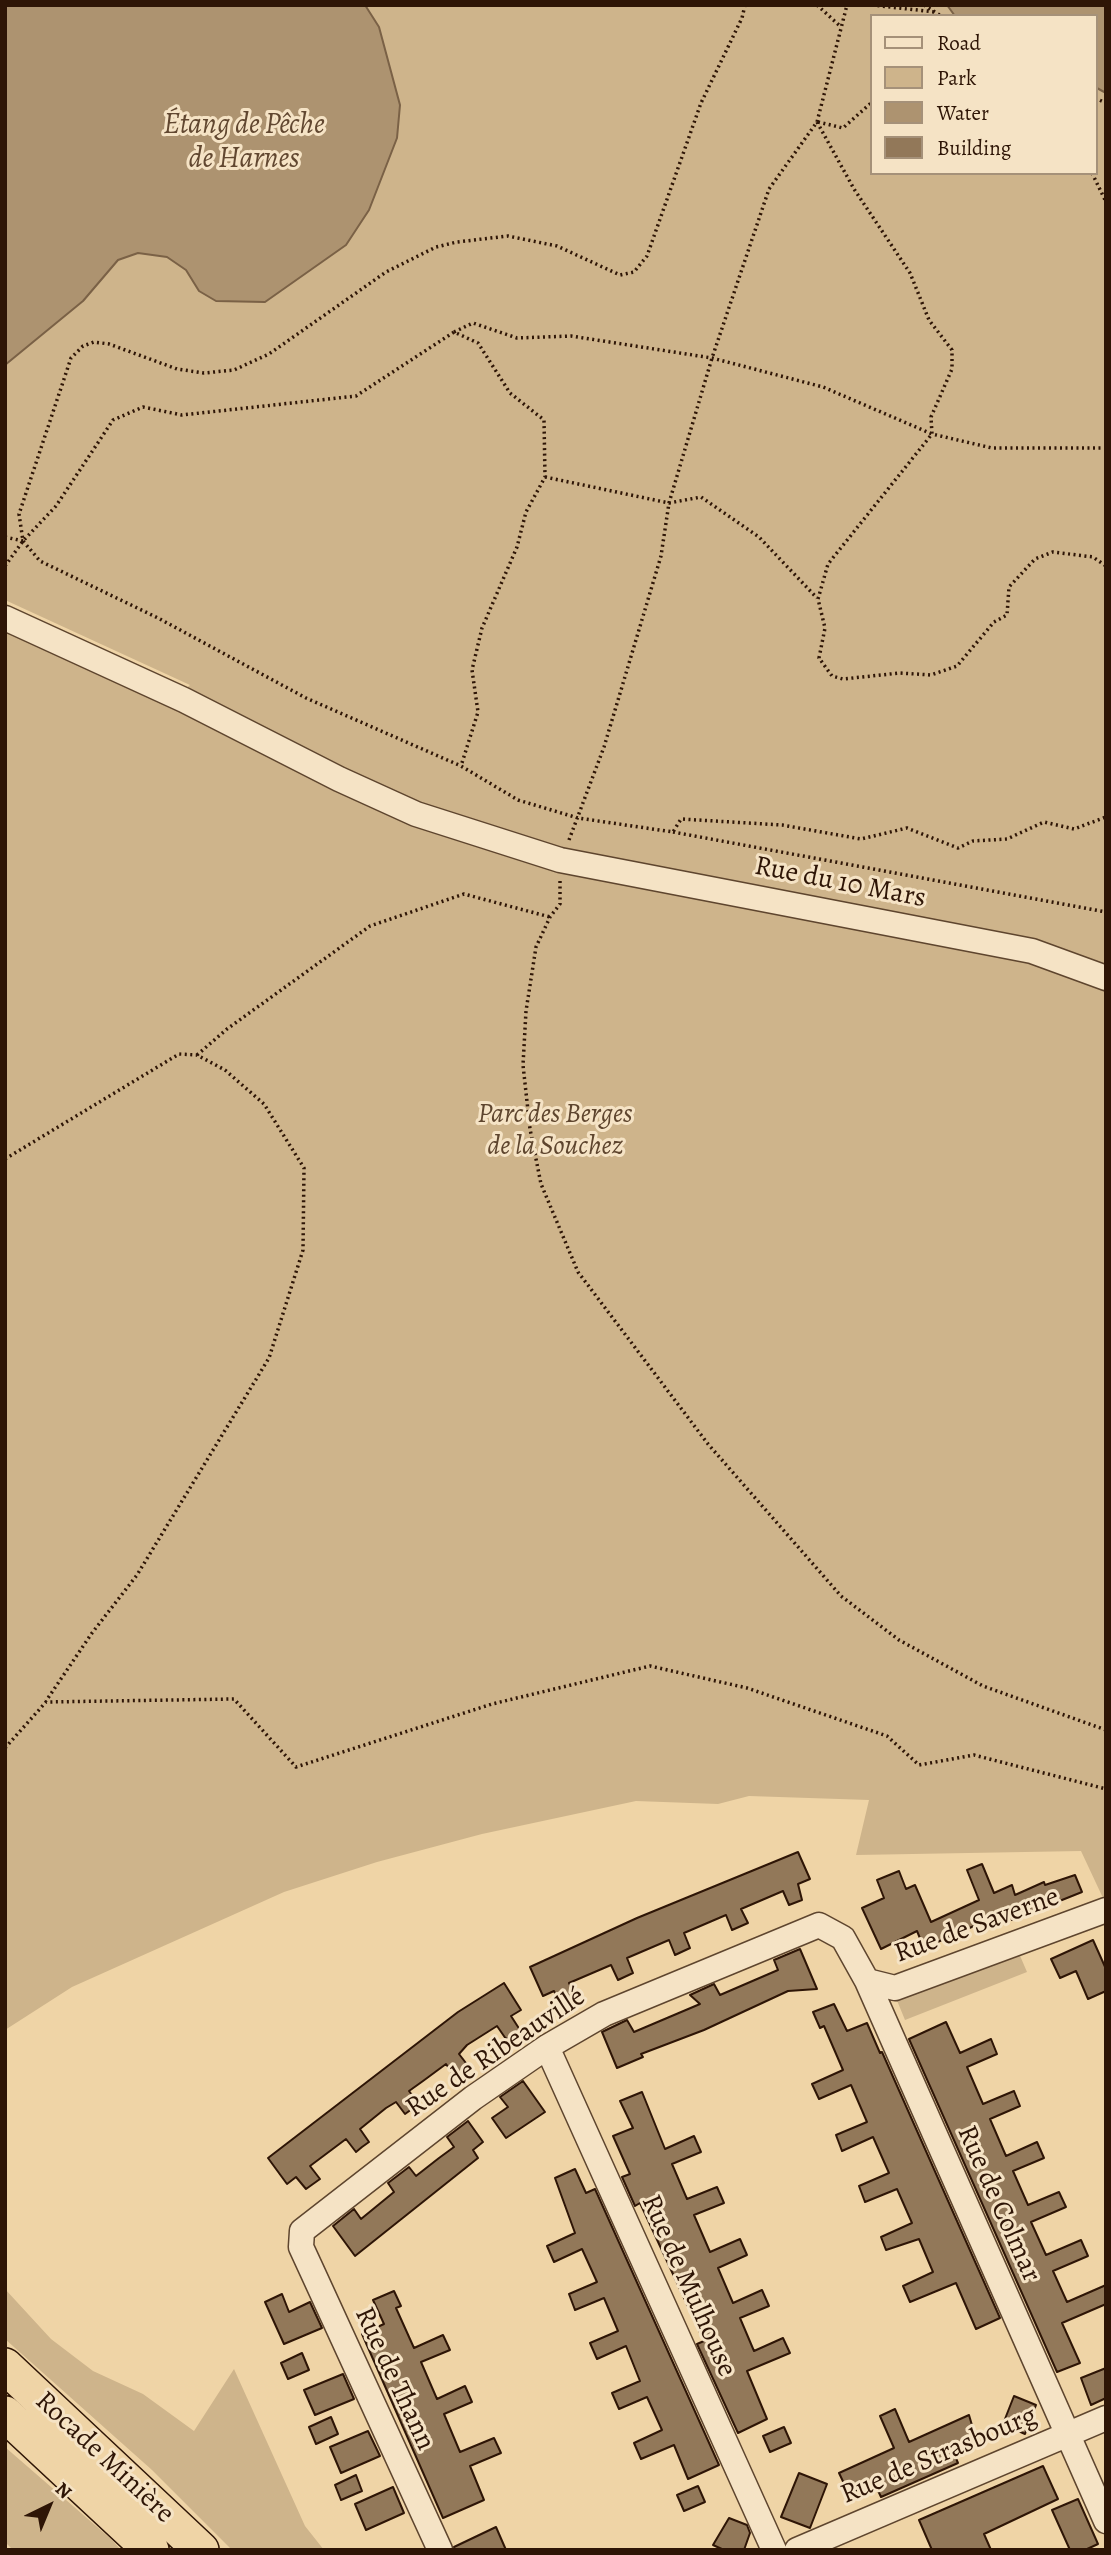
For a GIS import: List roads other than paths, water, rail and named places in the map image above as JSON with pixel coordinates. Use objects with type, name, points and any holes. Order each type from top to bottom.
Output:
[{"type":"highway","name":"Rocade Minière","points":[[5,2366],[201,2550]]},
{"type":"highway","name":"Rocade Minière","points":[[5,2414],[151,2550]]},
{"type":"street","name":"Rue du 10 Mars","points":[[5,618],[184,700],[339,779],[416,814],[560,860],[1032,951],[1106,978]]},
{"type":"street","name":"Rue de Saverne","points":[[867,1981],[894,1988],[1106,1910]]},
{"type":"street","name":"Rue de Colmar","points":[[820,1925],[844,1938],[867,1981],[1106,2521]]},
{"type":"street","name":"Rue de Ribeauvillé","points":[[302,2231],[473,2098],[547,2047],[604,2014],[820,1925]]},
{"type":"street","name":"Rue de Mulhouse","points":[[547,2047],[774,2550]]},
{"type":"street","name":"Rue de Thann","points":[[302,2231],[302,2247],[313,2273],[440,2550]]},
{"type":"street","name":"Rue de Strasbourg","points":[[797,2550],[1106,2418]]},
{"type":"water","name":"Étang de Pêche de Harnes","points":[[5,5],[365,5],[379,27],[400,105],[397,138],[369,210],[346,245],[265,302],[216,301],[199,291],[186,270],[167,257],[138,253],[118,260],[83,301],[5,365]]},
{"type":"water","points":[[947,5],[1106,5],[1106,93],[1097,88],[1097,14],[954,14]]},
{"type":"park label","name":"Parc des Berges de la Souchez","points":[[555,1131]]}]
